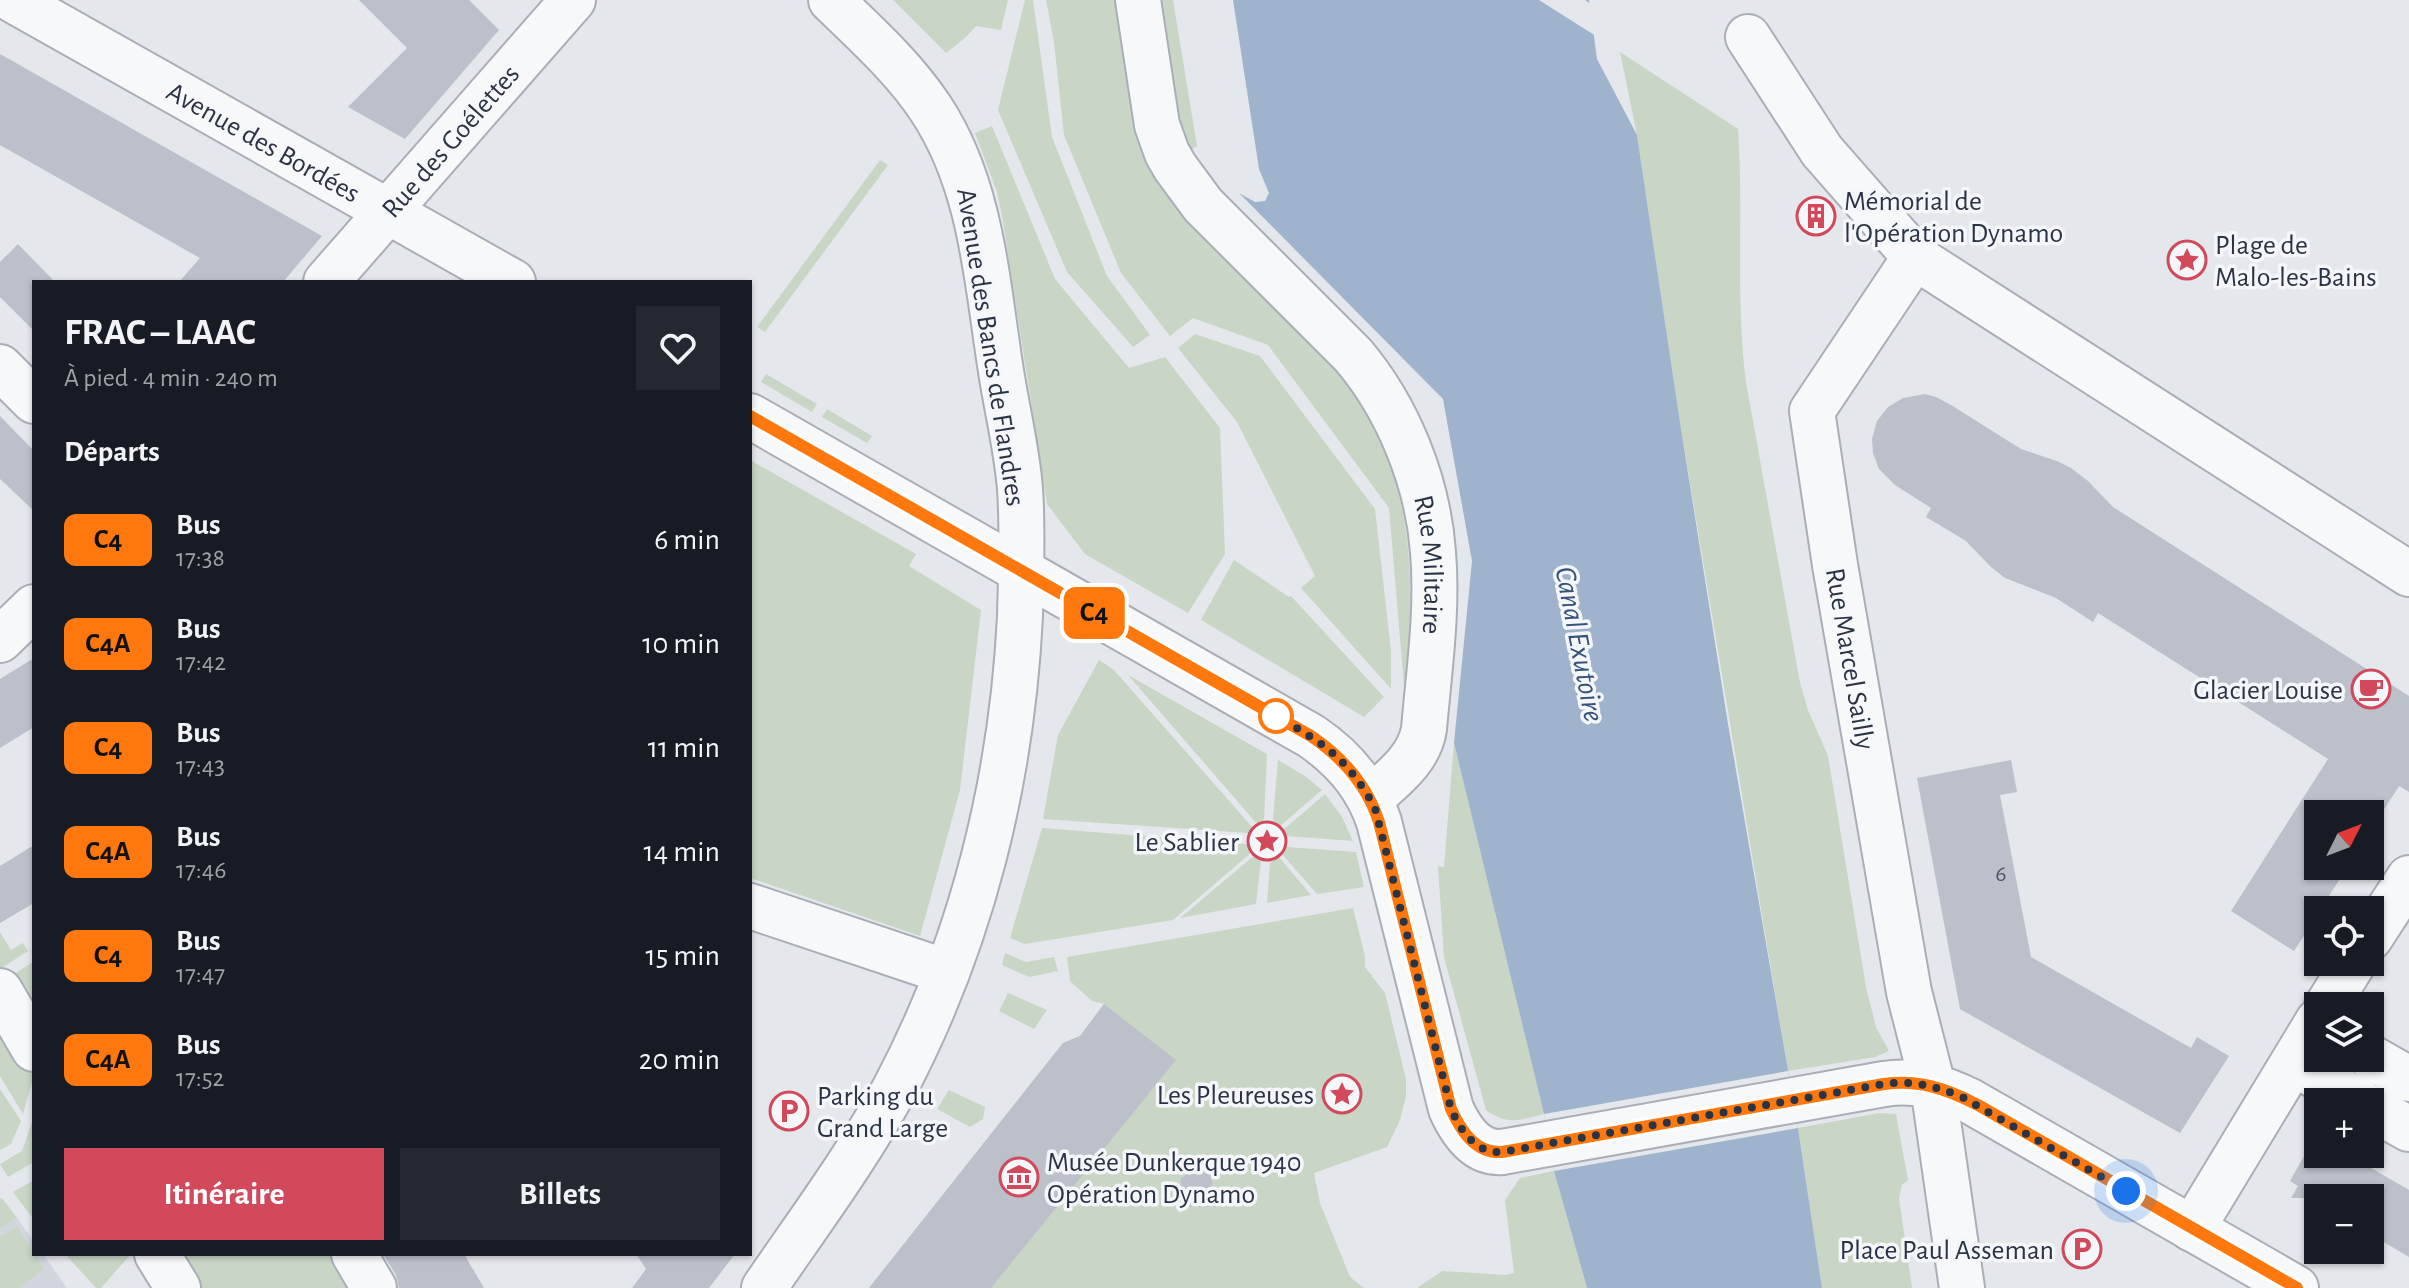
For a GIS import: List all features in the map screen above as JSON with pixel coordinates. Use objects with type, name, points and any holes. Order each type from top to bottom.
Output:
[{"type":"street","name":"Avenue des Bordées","points":[[13,0],[509,280]]},
{"type":"street","name":"Rue des Goélettes","points":[[328,280],[573,0]]},
{"type":"street","name":"Avenue des Bancs de Flandres","points":[[761,1275],[846,1169],[880,1115],[915,1049],[970,909],[995,814],[1017,666],[1022,572],[1020,485],[980,241],[965,179],[930,107],[900,70],[831,0]]},
{"type":"street","name":"Rue Militaire","points":[[1138,0],[1157,125],[1175,167],[1203,205],[1364,368],[1380,390],[1421,487],[1432,538],[1435,588],[1422,743],[1415,755],[1370,799]]},
{"type":"street","points":[[1748,37],[1822,151],[1915,257],[2409,574]]},
{"type":"street","name":"Rue Marcel Sailly","points":[[1915,257],[1812,411],[1835,565],[1909,992],[1933,1086]]},
{"type":"street","points":[[0,367],[32,399]]},
{"type":"street","points":[[752,417],[1311,736],[1341,760],[1370,799],[1379,822],[1451,1109],[1463,1130],[1482,1148],[1494,1152],[1511,1150],[1884,1084],[1916,1082],[1978,1105],[2296,1288]]},
{"type":"street","points":[[0,640],[32,609]]},
{"type":"street","points":[[2384,916],[2409,878]]},
{"type":"street","points":[[752,907],[947,972]]},
{"type":"street","points":[[0,991],[32,1046]]},
{"type":"street","points":[[2192,1229],[2304,1045]]},
{"type":"street","points":[[2293,1063],[2337,1088]]},
{"type":"street","points":[[2384,1065],[2409,1079]]},
{"type":"street","points":[[1933,1086],[1962,1288]]},
{"type":"street","points":[[2384,1115],[2409,1129]]},
{"type":"street","points":[[158,1256],[178,1288]]},
{"type":"street","points":[[355,1256],[374,1288]]},
{"type":"shaded area","points":[[17,1218],[32,1239],[32,1256],[44,1256],[67,1288],[0,1288],[0,1229]]},
{"type":"green space","points":[[893,0],[1008,0],[1001,30],[976,26],[946,53]]},
{"type":"green space","points":[[1025,0],[1033,0],[1052,137],[1107,276],[1150,335],[1133,347],[1067,272],[998,110]]},
{"type":"green space","points":[[1046,0],[1119,0],[1141,146],[1151,170],[1181,211],[1329,361],[1358,399],[1379,437],[1394,475],[1409,555],[1408,687],[1404,686],[1389,508],[1268,345],[1193,318],[1170,336],[1121,273],[1064,135]]},
{"type":"green space","points":[[1155,0],[1173,0],[1197,146],[1187,152],[1178,126]]},
{"type":"green space","points":[[1620,52],[1738,129],[1741,319],[1746,382],[1800,683],[1828,756],[1866,987],[1876,1027],[1889,1051],[1875,1057],[1788,1071],[1681,429],[1637,135]]},
{"type":"green space","points":[[992,126],[1055,279],[1129,368],[1165,357],[1220,428],[1225,554],[1188,613],[1085,554],[1047,504],[1002,216],[997,192],[975,133]]},
{"type":"green space","points":[[880,160],[888,165],[765,332],[757,327]]},
{"type":"green space","points":[[1195,334],[1260,356],[1375,509],[1391,651],[1391,689],[1301,588],[1315,576],[1237,422],[1178,348]]},
{"type":"green space","points":[[766,374],[817,404],[812,412],[761,382]]},
{"type":"green space","points":[[827,409],[872,436],[867,443],[822,417]]},
{"type":"green space","points":[[752,461],[916,554],[909,566],[981,610],[960,790],[920,936],[752,879]]},
{"type":"green space","points":[[1234,560],[1291,596],[1384,697],[1364,717],[1201,620]]},
{"type":"green space","points":[[1099,660],[1114,670],[1253,828],[1248,833],[1043,819],[1058,735]]},
{"type":"green space","points":[[1128,675],[1267,754],[1264,820],[1258,825]]},
{"type":"green space","points":[[1454,743],[1544,1114],[1521,1120],[1501,1118],[1486,1110],[1444,957],[1438,866],[1444,867]]},
{"type":"green space","points":[[1278,760],[1322,790],[1279,827],[1273,820]]},
{"type":"green space","points":[[1325,794],[1342,817],[1353,841],[1286,836],[1282,831]]},
{"type":"green space","points":[[1042,828],[1246,844],[1253,851],[1173,920],[1025,944],[1010,938]]},
{"type":"green space","points":[[1287,847],[1356,852],[1364,887],[1317,894],[1281,853]]},
{"type":"green space","points":[[1256,854],[1261,861],[1256,904],[1180,918]]},
{"type":"green space","points":[[1278,856],[1311,895],[1267,903],[1270,863]]},
{"type":"green space","points":[[1353,908],[1365,967],[1385,993],[1406,1079],[1406,1096],[1400,1120],[1387,1147],[1314,1173],[1320,1203],[1350,1277],[1364,1288],[869,1288],[1063,1043],[1080,1036],[1104,1004],[1092,1001],[1070,981],[1067,957]]},
{"type":"green space","points":[[0,932],[11,950],[23,943],[28,951],[0,969]]},
{"type":"green space","points":[[1005,953],[1026,962],[1054,957],[1058,971],[1029,977],[1002,965]]},
{"type":"green space","points":[[32,962],[32,1024],[4,981]]},
{"type":"green space","points":[[1008,993],[1047,1010],[1034,1029],[999,1011]]},
{"type":"green space","points":[[0,1017],[32,1072],[23,1114],[0,1076]]},
{"type":"green space","points":[[0,1089],[21,1121],[11,1144],[0,1150]]},
{"type":"green space","points":[[949,1090],[985,1107],[983,1119],[970,1127],[937,1109]]},
{"type":"green space","points":[[1880,1113],[1896,1114],[1908,1180],[1902,1185],[1899,1198],[1912,1288],[1822,1288],[1798,1128]]},
{"type":"green space","points":[[32,1122],[32,1163],[8,1177],[0,1164],[22,1151]]},
{"type":"green space","points":[[1554,1171],[1587,1288],[1417,1288],[1442,1271],[1514,1273],[1505,1200],[1520,1178]]},
{"type":"green space","points":[[32,1181],[32,1217],[13,1192]]},
{"type":"green space","points":[[0,1199],[17,1218],[0,1229]]},
{"type":"green space","points":[[17,1227],[32,1250],[32,1256],[36,1256],[44,1269],[19,1288],[0,1288],[0,1237]]},
{"type":"green space","points":[[67,1256],[129,1256],[101,1288],[96,1288]]},
{"type":"green space","points":[[172,1256],[330,1256],[350,1288],[188,1288]]},
{"type":"water","name":"Canal Exutoire","points":[[1233,0],[1589,0],[1597,59],[1637,135],[1728,724],[1798,1128],[1822,1288],[1587,1288],[1554,1171],[1544,1114],[1454,743],[1472,561],[1443,399],[1239,193],[1255,202],[1265,201],[1269,193],[1259,169]]},
{"type":"pier","points":[[1539,0],[1585,0],[1594,6],[1599,38]]},
{"type":"pier","points":[[1788,1071],[1798,1128],[1554,1171],[1544,1114]]},
{"type":"building","points":[[359,0],[469,0],[499,30],[405,139],[348,107],[407,48]]},
{"type":"building","points":[[0,54],[322,236],[285,280],[181,280],[200,258],[0,145]]},
{"type":"building","points":[[18,244],[53,280],[32,280],[32,329],[0,297],[0,262]]},
{"type":"building","points":[[1925,394],[1936,397],[2021,449],[2071,468],[2113,507],[2409,696],[2409,792],[2399,786],[2384,809],[2384,800],[2304,800],[2304,880],[2339,880],[2329,896],[2304,896],[2304,936],[2294,951],[2231,911],[2328,759],[2098,613],[2093,622],[2056,598],[2005,578],[1966,541],[1926,517],[1931,508],[1895,485],[1879,469],[1873,453],[1872,439],[1877,421],[1888,407],[1903,398]]},
{"type":"building","points":[[0,416],[32,449],[32,509],[0,479]]},
{"type":"building","points":[[32,659],[32,728],[0,748],[0,679]]},
{"type":"building","points":[[2011,760],[2017,792],[2000,795],[2031,957],[2191,1048],[2197,1037],[2229,1056],[2180,1133],[1960,1009],[1917,778]]},
{"type":"building","points":[[32,846],[32,904],[0,923],[0,866]]},
{"type":"building","name":"Musée Dunkerque 1940 Opération Dynamo","points":[[1104,1004],[1176,1060],[991,1288],[869,1288],[1063,1043],[1080,1036]]},
{"type":"building","points":[[2304,1156],[2304,1168],[2371,1168],[2409,1190],[2409,1257],[2384,1242],[2384,1184],[2304,1184],[2304,1198],[2291,1198],[2298,1186],[2290,1181]]},
{"type":"building","points":[[1200,1171],[1211,1175],[1216,1207],[1182,1207],[1181,1178]]},
{"type":"building","points":[[384,1256],[465,1256],[484,1288],[399,1288],[396,1275]]},
{"type":"building","points":[[637,1256],[733,1256],[709,1288],[632,1288],[646,1269]]},
{"type":"bus line","name":"C4","points":[[752,417],[1311,736],[1341,760],[1356,777],[1375,808],[1451,1109],[1469,1138],[1482,1148],[1502,1152],[1884,1084],[1916,1082],[1941,1088],[1978,1105],[2297,1288]]},
{"type":"place","name":"Mémorial de l'Opération Dynamo","points":[[1816,216]]},
{"type":"place","name":"Plage de Malo-les-Bains","points":[[2187,260]]},
{"type":"place","name":"Glacier Louise","points":[[2371,689]]},
{"type":"place","name":"Le Sablier","points":[[1267,841]]},
{"type":"place","name":"Les Pleureuses","points":[[1342,1094]]},
{"type":"place","name":"Parking du Grand Large","points":[[789,1111]]},
{"type":"place","name":"Musée Dunkerque 1940 Opération Dynamo","points":[[1019,1177]]},
{"type":"place","name":"Place Paul Asseman","points":[[2082,1249]]},
{"type":"route","points":[[1276,716],[1334,753],[1356,777],[1375,808],[1451,1109],[1469,1138],[1482,1148],[1502,1152],[1884,1084],[1916,1082],[1962,1097],[2126,1191]]}]
